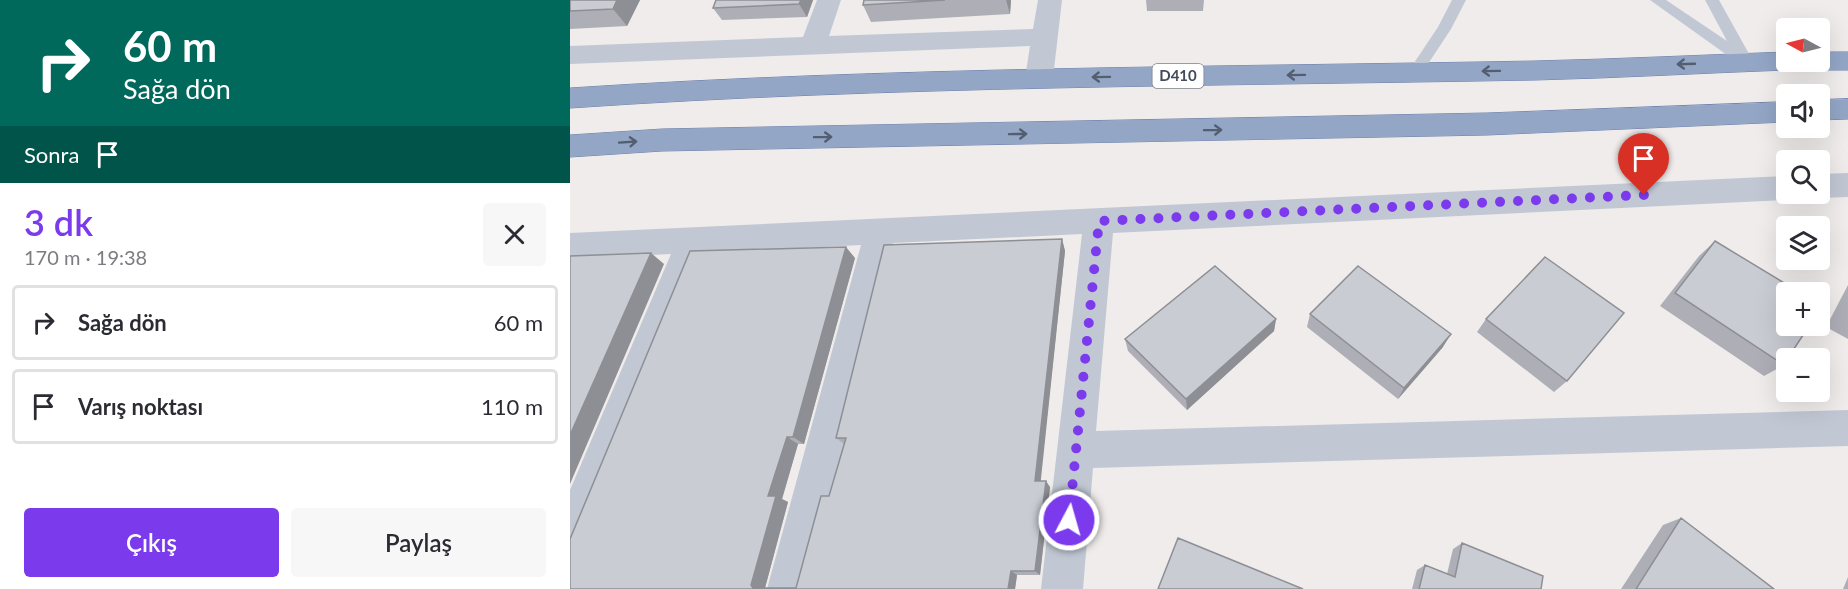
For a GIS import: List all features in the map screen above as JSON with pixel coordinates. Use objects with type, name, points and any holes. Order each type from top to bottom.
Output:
[{"type":"highway","name":"D410","points":[[570,98],[1039,78],[1415,72],[1776,61]]},
{"type":"highway","points":[[1830,61],[1848,61]]},
{"type":"highway","points":[[1830,110],[1848,109]]},
{"type":"highway","points":[[570,146],[662,140],[1487,124],[1776,112]]},
{"type":"street","points":[[813,45],[829,0]]},
{"type":"street","points":[[1039,78],[1050,0]]},
{"type":"street","points":[[570,56],[1046,37]]},
{"type":"street","points":[[1830,186],[1848,185]]},
{"type":"street","points":[[570,246],[1776,188]]},
{"type":"street","points":[[1062,589],[1099,221]]},
{"type":"street","points":[[788,589],[880,231]]},
{"type":"street","points":[[570,537],[693,240]]},
{"type":"street","points":[[1076,450],[1848,428]]},
{"type":"lane","points":[[1415,72],[1444,29],[1460,0]]},
{"type":"lane","points":[[1657,0],[1746,61]]},
{"type":"lane","points":[[1712,0],[1746,61]]},
{"type":"building","points":[[570,0],[617,0],[613,9],[570,11]]},
{"type":"building","points":[[716,0],[801,0],[799,4],[713,8]]},
{"type":"building","points":[[864,0],[945,0],[863,5]]},
{"type":"building","points":[[1062,239],[1035,481],[1046,481],[1035,571],[1011,571],[1008,589],[570,589],[570,539],[690,251],[846,247],[793,437],[787,437],[768,496],[776,496],[751,585],[753,588],[796,588],[821,496],[829,496],[846,438],[836,438],[884,245]]},
{"type":"building","points":[[1715,241],[1783,282],[1776,282],[1776,336],[1802,336],[1795,348],[1776,348],[1776,360],[1675,293]]},
{"type":"building","points":[[651,253],[570,435],[570,256]]},
{"type":"building","points":[[1545,257],[1624,313],[1567,381],[1486,319]]},
{"type":"building","points":[[1215,266],[1276,319],[1186,399],[1125,339]]},
{"type":"building","points":[[1358,266],[1451,334],[1404,388],[1310,314]]},
{"type":"building","points":[[1681,518],[1774,589],[1636,589]]},
{"type":"building","points":[[1178,538],[1303,589],[1158,589]]},
{"type":"building","points":[[1462,543],[1543,576],[1541,589],[1419,589],[1425,565],[1455,577]]},
{"type":"route","points":[[1069,520],[1099,221],[1644,195]]}]
